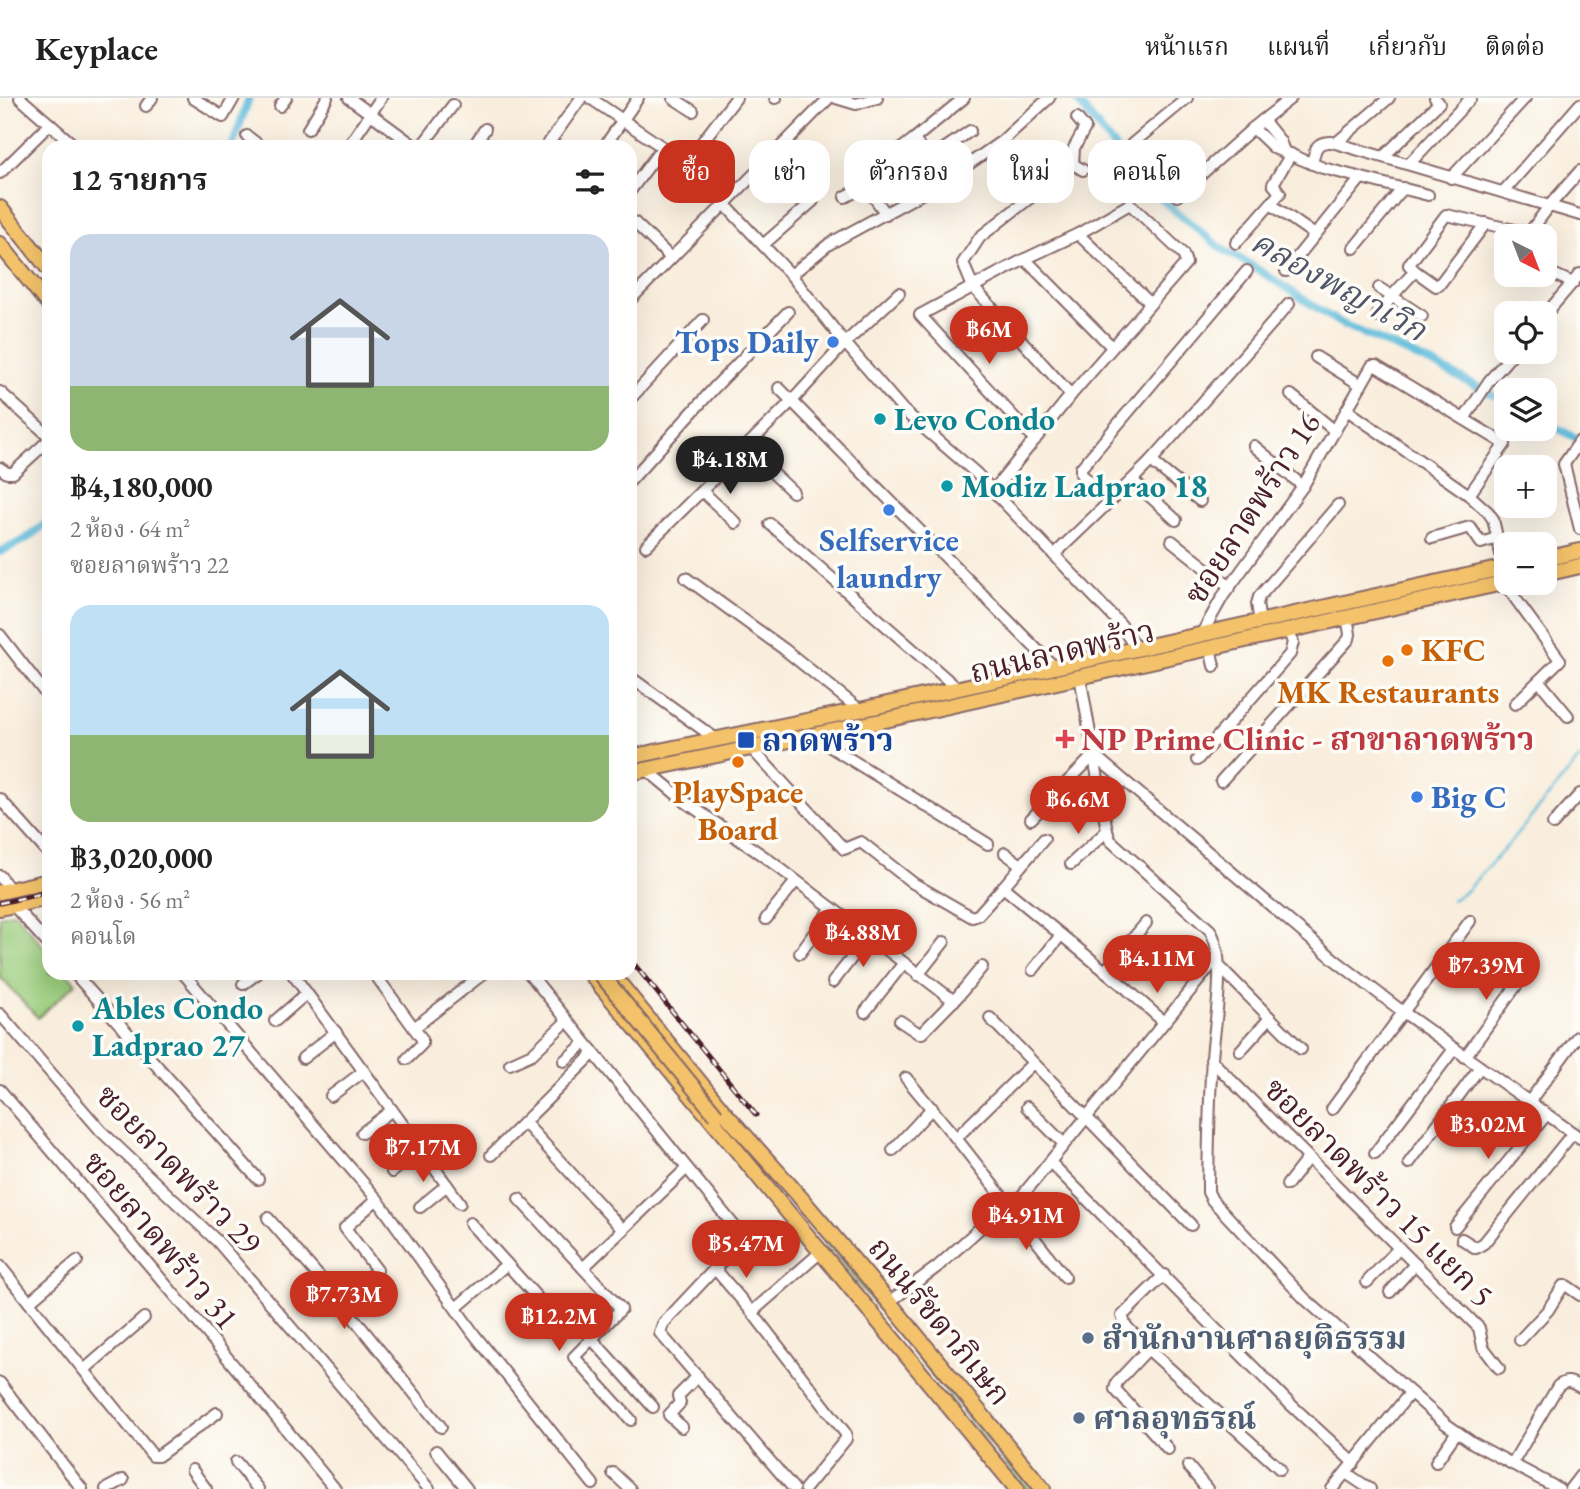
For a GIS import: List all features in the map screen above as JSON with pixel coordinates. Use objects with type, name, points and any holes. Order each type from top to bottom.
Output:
[{"type":"main road","points":[[0,208],[42,260]]},
{"type":"main road","points":[[0,244],[42,296]]},
{"type":"main road","points":[[1557,556],[1580,551]]},
{"type":"main road","points":[[1557,571],[1580,566]]},
{"type":"main road","name":"ถนนลาดพร้าว","points":[[1079,669],[1136,649],[1494,577]]},
{"type":"main road","name":"ถนนลาดพร้าว","points":[[637,772],[811,736],[1056,674],[1210,647],[1347,617],[1494,578]]},
{"type":"main road","name":"ถนนลาดพร้าว","points":[[637,756],[958,689],[1056,674]]},
{"type":"main road","points":[[5,891],[42,883]]},
{"type":"main road","points":[[6,907],[42,899]]},
{"type":"main road","name":"ถนนรัชดาภิเษก","points":[[603,980],[719,1113],[794,1190],[1043,1489]]},
{"type":"main road","name":"ถนนรัชดาภิเษก","points":[[603,980],[1017,1489]]},
{"type":"main road","name":"ถนนรัชดาภิเษก","points":[[616,980],[719,1113],[780,1201]]},
{"type":"main road","name":"ถนนรัชดาภิเษก","points":[[629,980],[762,1145],[794,1190]]},
{"type":"street","points":[[20,98],[68,140]]},
{"type":"street","points":[[193,98],[223,117],[234,98]]},
{"type":"street","points":[[308,129],[327,98]]},
{"type":"street","points":[[349,98],[408,140]]},
{"type":"street","points":[[353,140],[382,98]]},
{"type":"street","points":[[551,140],[581,98]]},
{"type":"street","points":[[590,98],[658,145]]},
{"type":"street","points":[[609,140],[638,98]]},
{"type":"street","points":[[673,98],[693,111]]},
{"type":"street","points":[[704,140],[736,98]]},
{"type":"street","points":[[637,293],[829,98]]},
{"type":"street","points":[[836,98],[856,104],[877,98]]},
{"type":"street","points":[[915,139],[964,98]]},
{"type":"street","points":[[973,161],[1002,141],[1049,98]]},
{"type":"street","points":[[1137,140],[1187,98]]},
{"type":"street","points":[[1206,170],[1291,98]]},
{"type":"street","points":[[1336,143],[1389,98]]},
{"type":"street","points":[[1383,157],[1439,103],[1435,98]]},
{"type":"street","points":[[1409,164],[1471,98]]},
{"type":"street","points":[[1451,178],[1525,98]]},
{"type":"street","points":[[1503,192],[1580,104]]},
{"type":"street","points":[[424,140],[453,105]]},
{"type":"street","points":[[1071,395],[973,287],[963,263],[977,241],[1078,167],[1074,148],[1084,128],[1077,118]]},
{"type":"street","points":[[1263,121],[1288,152]]},
{"type":"street","points":[[0,173],[50,124]]},
{"type":"street","points":[[1253,128],[1274,148],[1312,164],[1428,195]]},
{"type":"street","points":[[478,140],[485,130]]},
{"type":"street","points":[[957,140],[970,131]]},
{"type":"street","points":[[247,136],[252,140]]},
{"type":"street","points":[[1312,164],[1315,148],[1320,143],[1336,143],[1580,215]]},
{"type":"street","points":[[1236,243],[1281,192],[1273,184],[1288,152]]},
{"type":"street","points":[[637,182],[658,153]]},
{"type":"street","points":[[1536,224],[1580,171]]},
{"type":"street","points":[[1286,271],[1361,178]]},
{"type":"street","points":[[1354,247],[1403,188]]},
{"type":"street","points":[[763,245],[811,203]]},
{"type":"street","points":[[878,203],[886,214]]},
{"type":"street","points":[[791,275],[829,244],[906,203]]},
{"type":"street","points":[[723,204],[791,275],[903,410],[976,473],[1121,625],[1136,649]]},
{"type":"street","points":[[993,491],[1035,440],[1071,395],[1186,263],[1183,254],[1129,204],[1078,234],[920,314],[1035,440]]},
{"type":"street","points":[[1272,205],[1315,235]]},
{"type":"street","points":[[1486,223],[1439,285],[1436,286],[1409,265],[1446,215],[1486,223],[1494,225]]},
{"type":"street","points":[[637,225],[671,258]]},
{"type":"street","points":[[1078,234],[1150,303]]},
{"type":"street","points":[[1025,259],[1112,347]]},
{"type":"street","points":[[1111,500],[1081,474],[1081,468],[1247,271]]},
{"type":"street","points":[[1377,316],[1415,271]]},
{"type":"street","points":[[1558,274],[1577,278]]},
{"type":"street","points":[[1557,301],[1577,278]]},
{"type":"street","points":[[1379,288],[1422,316]]},
{"type":"street","points":[[646,546],[792,401],[845,343],[899,293]]},
{"type":"street","points":[[1054,555],[1151,461],[1289,304]]},
{"type":"street","points":[[637,473],[788,312]]},
{"type":"street","points":[[637,391],[703,320]]},
{"type":"street","points":[[1316,357],[1362,385],[1369,369],[1376,366],[1505,445],[1469,495]]},
{"type":"street","points":[[1464,419],[1504,364]]},
{"type":"street","name":"ซอยลาดพร้าว 16","points":[[1201,635],[1230,587],[1303,486],[1362,385]]},
{"type":"street","points":[[779,388],[1056,674]]},
{"type":"street","points":[[0,392],[42,431]]},
{"type":"street","points":[[1291,395],[1335,431]]},
{"type":"street","points":[[1347,410],[1469,495],[1491,515],[1495,532]]},
{"type":"street","points":[[0,468],[13,473],[42,445]]},
{"type":"street","points":[[1577,445],[1564,464],[1580,529]]},
{"type":"street","points":[[1254,446],[1303,486]]},
{"type":"street","points":[[746,447],[793,492]]},
{"type":"street","points":[[1151,461],[1200,501]]},
{"type":"street","points":[[1132,480],[1175,520]]},
{"type":"street","points":[[702,491],[736,523]]},
{"type":"street","points":[[1260,622],[1257,604],[1259,597],[1338,505]]},
{"type":"street","points":[[770,524],[958,689]]},
{"type":"street","points":[[1432,538],[1470,527],[1481,543],[1494,539]]},
{"type":"street","points":[[1172,541],[1230,587]]},
{"type":"street","points":[[686,578],[784,649],[860,710]]},
{"type":"street","points":[[1515,704],[1560,659],[1518,595]]},
{"type":"street","points":[[1221,781],[1349,639],[1347,617]]},
{"type":"street","points":[[1197,760],[1290,654],[1293,642],[1288,630]]},
{"type":"street","points":[[0,635],[42,689]]},
{"type":"street","points":[[1210,647],[1214,666]]},
{"type":"street","points":[[1079,669],[1107,831],[1112,842],[1210,930],[1216,945],[1218,962],[1208,1184],[1212,1200],[1304,1298],[1456,1433],[1559,1489]]},
{"type":"street","points":[[1539,681],[1568,716]]},
{"type":"street","points":[[637,682],[716,739]]},
{"type":"street","points":[[811,736],[988,844]]},
{"type":"street","points":[[751,748],[844,849],[860,842],[913,883],[972,917],[978,915],[1044,839]]},
{"type":"street","points":[[1031,819],[1094,755]]},
{"type":"street","points":[[1094,755],[1329,955],[1403,1012],[1577,1136],[1484,1243],[1476,1248],[1462,1239]]},
{"type":"street","points":[[648,770],[687,803],[796,881],[954,1001]]},
{"type":"street","points":[[1553,824],[1580,794]]},
{"type":"street","points":[[0,799],[42,845]]},
{"type":"street","points":[[1071,864],[1107,831]]},
{"type":"street","points":[[1005,853],[1021,865]]},
{"type":"street","points":[[0,876],[5,891]]},
{"type":"street","points":[[766,919],[796,881]]},
{"type":"street","points":[[1003,887],[1164,1022]]},
{"type":"street","points":[[6,907],[42,939]]},
{"type":"street","points":[[800,953],[832,908]]},
{"type":"street","points":[[880,946],[900,921]]},
{"type":"street","points":[[1332,1109],[1469,921]]},
{"type":"street","points":[[1105,971],[1146,923]]},
{"type":"street","points":[[1033,970],[1061,935]]},
{"type":"street","points":[[833,982],[868,937]]},
{"type":"street","points":[[918,975],[944,942]]},
{"type":"street","points":[[1218,962],[1301,1049]]},
{"type":"street","points":[[889,1302],[937,1267],[1010,1206],[1050,1162],[1164,1022],[1218,962]]},
{"type":"street","points":[[865,1013],[903,964]]},
{"type":"street","points":[[1465,1057],[1531,965]]},
{"type":"street","points":[[900,1021],[921,1033],[954,1001],[982,967]]},
{"type":"street","points":[[80,980],[258,1179]]},
{"type":"street","points":[[189,980],[377,1199],[456,1308],[593,1484]]},
{"type":"street","points":[[243,984],[248,980]]},
{"type":"street","points":[[297,980],[460,1203]]},
{"type":"street","points":[[379,980],[422,1039],[422,1044],[407,1059]]},
{"type":"street","points":[[414,1028],[475,980]]},
{"type":"street","points":[[535,980],[738,1232],[738,1244],[663,1324],[660,1333],[794,1489]]},
{"type":"street","points":[[275,1021],[307,993]]},
{"type":"street","name":"ซอยลาดพร้าว 29","points":[[0,1014],[101,1131],[218,1242],[429,1489]]},
{"type":"street","points":[[990,1018],[1191,1225]]},
{"type":"street","points":[[1240,1051],[1270,1018]]},
{"type":"street","points":[[510,1064],[532,1054],[567,1021]]},
{"type":"street","points":[[303,1058],[336,1032]]},
{"type":"street","points":[[1529,1102],[1577,1037]]},
{"type":"street","points":[[564,1061],[584,1043]]},
{"type":"street","points":[[1375,1153],[1454,1049]]},
{"type":"street","points":[[491,1155],[593,1054]]},
{"type":"street","name":"ซอยลาดพร้าว 15 แยก 5","points":[[1212,1060],[1479,1328],[1483,1347],[1499,1368]]},
{"type":"street","points":[[956,1138],[1033,1063]]},
{"type":"street","points":[[1409,1163],[1480,1067]]},
{"type":"street","points":[[331,1096],[364,1071]]},
{"type":"street","points":[[906,1078],[1065,1278]]},
{"type":"street","name":"ซอยลาดพร้าว 31","points":[[0,1090],[198,1323],[333,1488]]},
{"type":"street","points":[[1027,1107],[1064,1144]]},
{"type":"street","points":[[893,1150],[932,1108]]},
{"type":"street","points":[[362,1133],[392,1110]]},
{"type":"street","points":[[1455,1227],[1546,1115]]},
{"type":"street","points":[[524,1122],[623,1230]]},
{"type":"street","points":[[392,1172],[421,1149]]},
{"type":"street","points":[[1287,1185],[1308,1158]]},
{"type":"street","points":[[1050,1162],[1289,1403],[1354,1463]]},
{"type":"street","points":[[583,1268],[687,1168]]},
{"type":"street","points":[[420,1207],[447,1185]]},
{"type":"street","points":[[341,1302],[377,1269],[345,1228],[377,1199]]},
{"type":"street","points":[[519,1199],[621,1309],[574,1357],[631,1420]]},
{"type":"street","points":[[268,1217],[341,1302],[441,1427]]},
{"type":"street","points":[[470,1223],[551,1313]]},
{"type":"street","points":[[1367,1282],[1399,1248]]},
{"type":"street","points":[[752,1312],[822,1251]]},
{"type":"street","points":[[29,1302],[77,1261]]},
{"type":"street","points":[[456,1308],[507,1264]]},
{"type":"street","points":[[1390,1292],[1415,1264]]},
{"type":"street","points":[[0,1266],[155,1457],[217,1412]]},
{"type":"street","points":[[716,1269],[846,1434],[846,1439],[805,1489]]},
{"type":"street","points":[[1164,1275],[1122,1316],[1126,1326],[1279,1469]]},
{"type":"street","points":[[1520,1340],[1548,1310],[1563,1286],[1580,1295]]},
{"type":"street","points":[[84,1370],[144,1318]]},
{"type":"street","points":[[592,1339],[653,1407]]},
{"type":"street","points":[[1148,1349],[1117,1382],[1115,1389],[1168,1449]]},
{"type":"street","points":[[682,1427],[669,1415],[680,1402],[678,1396],[698,1376]]},
{"type":"street","points":[[1512,1464],[1558,1386],[1570,1382],[1580,1387]]},
{"type":"street","points":[[0,1383],[82,1489]]},
{"type":"street","points":[[1332,1489],[1410,1393]]},
{"type":"street","points":[[1436,1462],[1456,1433]]},
{"type":"street","points":[[436,1451],[467,1489]]},
{"type":"street","points":[[236,1462],[258,1489]]},
{"type":"street","points":[[1188,1466],[1207,1489]]},
{"type":"street","points":[[191,1469],[206,1489]]},
{"type":"street","points":[[613,1473],[631,1489]]},
{"type":"street","points":[[1346,1473],[1370,1489]]},
{"type":"street","points":[[1570,1489],[1580,1476]]},
{"type":"street","points":[[106,1489],[122,1480]]},
{"type":"green space","points":[[14,912],[42,945],[42,980],[73,980],[76,983],[38,1018],[0,977],[0,916]]},
{"type":"green space","points":[[782,1187],[914,1343],[1032,1489],[1025,1489],[782,1191]]},
{"type":"waterway","points":[[234,140],[249,98]]},
{"type":"waterway","name":"คลองพญาเวิก","points":[[1075,98],[1135,173],[1168,205],[1222,249],[1338,322],[1437,366],[1494,395]]},
{"type":"waterway","name":"คลองพญาเวิก","points":[[1557,428],[1580,440]]},
{"type":"waterway","points":[[0,552],[26,539],[42,526]]},
{"type":"waterway","points":[[1452,900],[1466,891],[1509,844],[1580,758]]},
{"type":"waterway","points":[[1575,1131],[1580,1123]]},
{"type":"railway","points":[[0,903],[42,894]]},
{"type":"railway","points":[[637,968],[756,1115]]},
{"type":"place","name":"Tops Daily","points":[[833,342]]},
{"type":"place","name":"Levo Condo","points":[[880,419]]},
{"type":"place","name":"Modiz Ladprao 18","points":[[947,486]]},
{"type":"place","name":"Selfservice laundry","points":[[889,510]]},
{"type":"place","name":"KFC","points":[[1407,650]]},
{"type":"place","name":"MK Restaurants","points":[[1388,661]]},
{"type":"place","name":"NP Prime Clinic - สาขาลาดพร้าว","points":[[1065,739]]},
{"type":"place","name":"ลาดพร้าว","points":[[746,740]]},
{"type":"place","name":"PlaySpace Board","points":[[738,762]]},
{"type":"place","name":"Big C","points":[[1417,797]]},
{"type":"place","name":"Ables Condo Ladprao 27","points":[[78,1026]]},
{"type":"place","name":"สำนักงานศาลยุติธรรม","points":[[1088,1338]]},
{"type":"place","name":"ศาลอุทธรณ์","points":[[1079,1418]]}]
